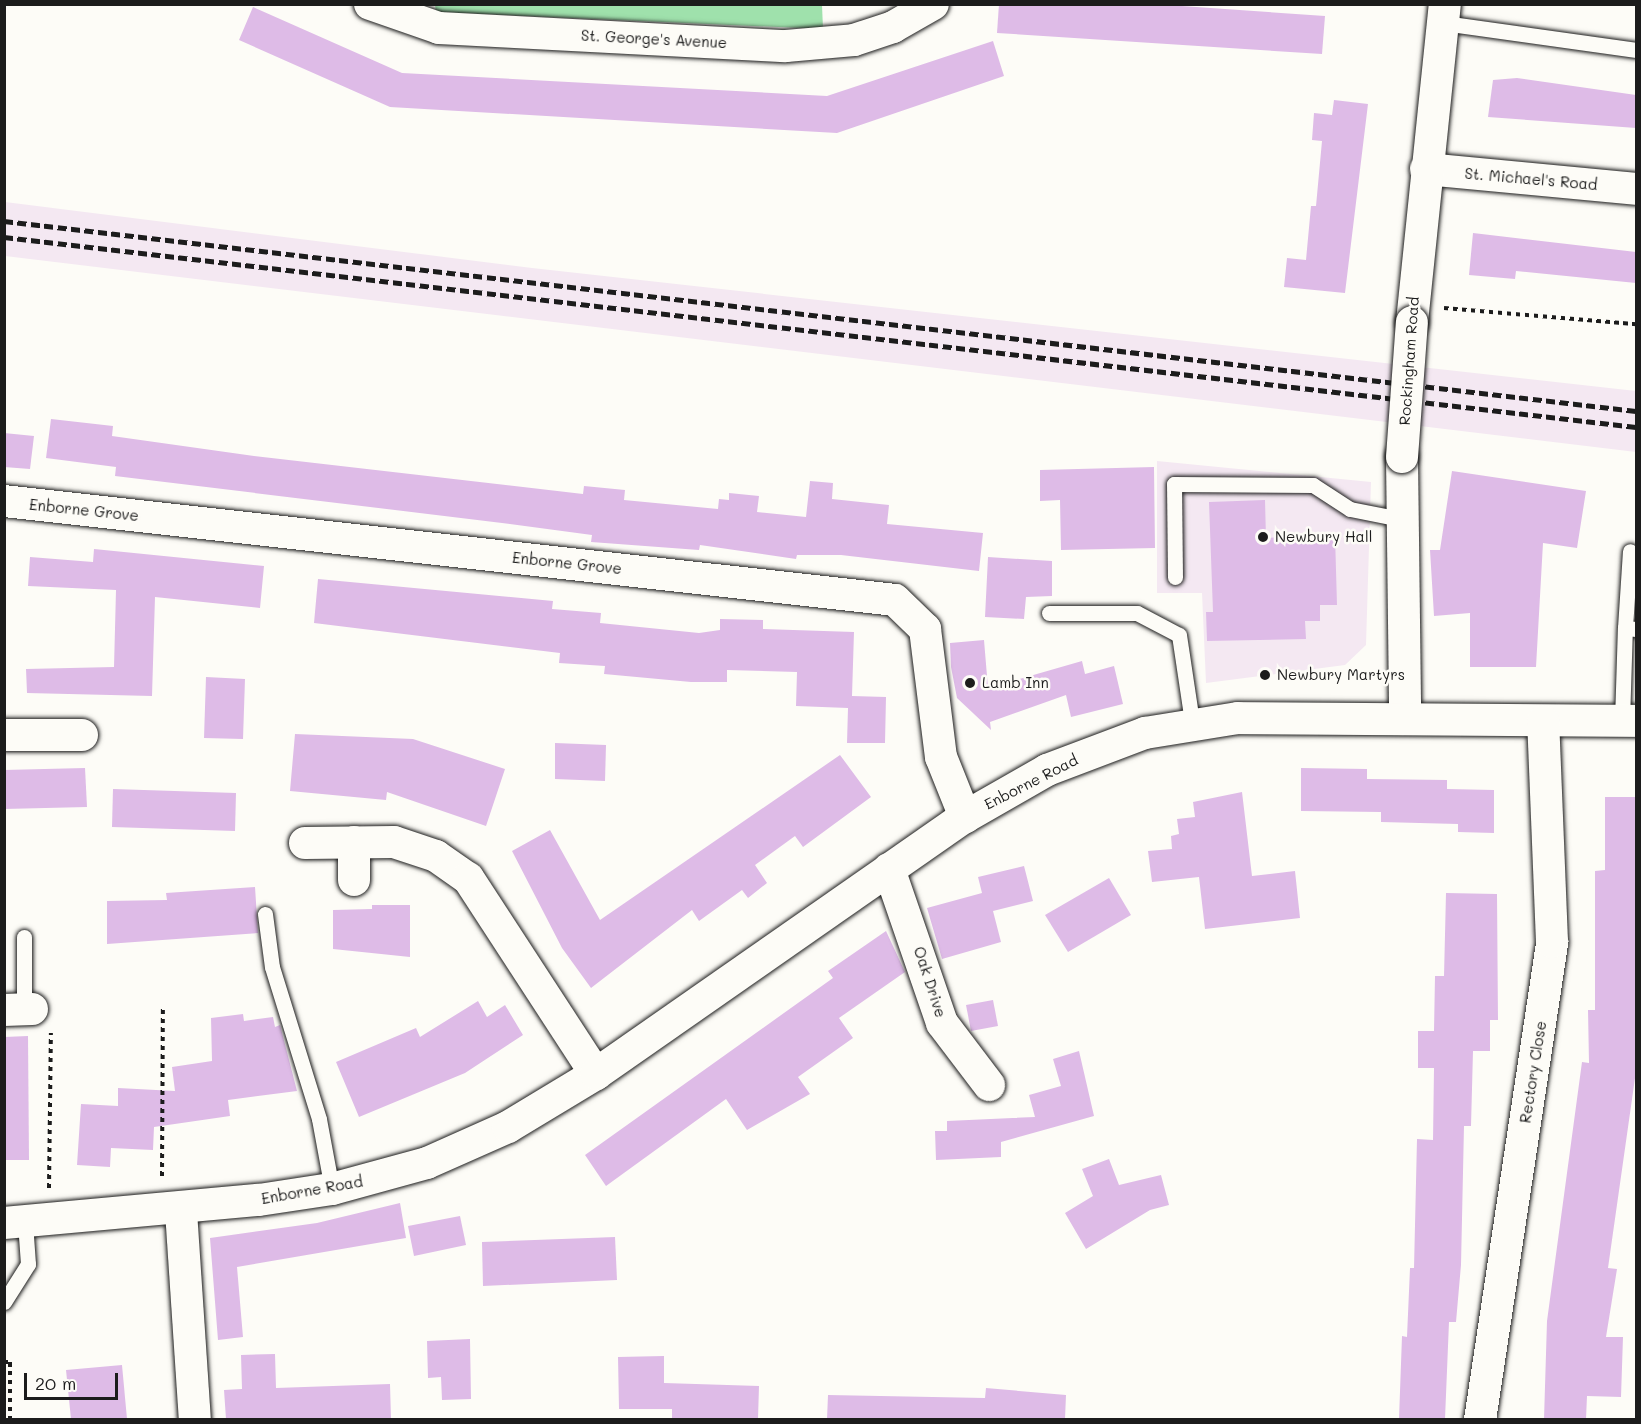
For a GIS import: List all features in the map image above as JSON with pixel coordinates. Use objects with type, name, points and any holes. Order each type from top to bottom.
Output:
[{"type":"street","name":"St. George's Avenue","points":[[370,4],[439,28],[786,46],[854,40],[933,4]]},
{"type":"street","name":"Rockingham Road","points":[[1405,719],[1405,520],[1402,457],[1426,169],[1444,14]]},
{"type":"street","name":"St. Michael's Road","points":[[1426,169],[1636,189]]},
{"type":"street","name":"Enborne Grove","points":[[4,501],[895,600],[925,629],[940,757],[964,817]]},
{"type":"street","name":"Enborne Road","points":[[27,1222],[171,1212],[332,1189],[427,1163],[508,1127],[596,1074],[964,817],[1094,750],[1192,722],[1405,719],[1629,721]]},
{"type":"street","name":"Rectory Close","points":[[1480,1419],[1552,942],[1544,721]]},
{"type":"street","points":[[4,735],[82,735]]},
{"type":"street","points":[[354,842],[354,880]]},
{"type":"street","points":[[305,843],[354,842],[405,846],[436,856],[468,878],[596,1074]]},
{"type":"street","name":"Oak Drive","points":[[889,869],[942,1023],[989,1085]]},
{"type":"street","points":[[171,1212],[195,1419]]},
{"type":"lane","points":[[1444,14],[1636,50]]},
{"type":"lane","points":[[1175,578],[1174,484],[1313,485],[1350,509],[1405,520]]},
{"type":"lane","points":[[1629,721],[1630,551]]},
{"type":"lane","points":[[1049,613],[1137,613],[1179,635],[1192,722]]},
{"type":"lane","points":[[265,914],[272,967],[320,1119],[332,1189]]},
{"type":"lane","points":[[20,1010],[24,937]]},
{"type":"lane","points":[[4,1302],[28,1264],[27,1222]]},
{"type":"path","points":[[1413,313],[1636,324]]},
{"type":"path","points":[[163,1006],[171,1212]]},
{"type":"path","points":[[20,1010],[51,1034],[27,1222]]},
{"type":"path","points":[[4,1362],[10,1362],[10,1419]]},
{"type":"shaded area","points":[[5,202],[532,268],[1636,391],[1636,452],[5,256]]},
{"type":"shaded area","name":"Newbury Hall","points":[[1157,461],[1371,482],[1366,645],[1345,665],[1206,683],[1202,593],[1157,593]]},
{"type":"green space","points":[[435,5],[822,5],[823,29],[436,12]]},
{"type":"building","points":[[999,4],[1153,4],[1325,16],[1322,54],[997,33]]},
{"type":"building","points":[[253,7],[402,73],[827,96],[993,41],[1004,76],[837,133],[390,107],[239,40]]},
{"type":"building","points":[[1517,78],[1636,95],[1636,128],[1488,117],[1493,80]]},
{"type":"building","points":[[1334,100],[1368,104],[1345,293],[1284,287],[1287,258],[1306,260],[1311,206],[1316,206],[1322,141],[1312,140],[1314,113],[1332,115]]},
{"type":"building","points":[[1473,233],[1636,252],[1636,283],[1516,271],[1515,279],[1469,275]]},
{"type":"building","points":[[51,419],[113,426],[112,436],[254,456],[583,494],[584,486],[625,490],[624,500],[718,509],[719,499],[729,500],[729,493],[759,496],[757,512],[806,517],[810,481],[833,483],[832,499],[889,505],[887,524],[983,533],[979,571],[841,555],[797,555],[796,559],[700,545],[699,550],[591,542],[592,535],[115,476],[116,467],[46,458]]},
{"type":"building","points":[[4,433],[34,436],[30,469],[4,467]]},
{"type":"building","points":[[1154,467],[1155,548],[1061,550],[1060,500],[1040,501],[1040,470]]},
{"type":"building","points":[[1452,471],[1586,491],[1577,548],[1543,543],[1536,667],[1470,667],[1470,613],[1434,616],[1430,550],[1440,550]]},
{"type":"building","points":[[1265,500],[1266,538],[1335,535],[1337,605],[1320,605],[1320,621],[1305,621],[1306,639],[1207,641],[1206,612],[1213,612],[1209,502]]},
{"type":"building","points":[[94,549],[264,566],[260,608],[155,597],[152,696],[27,693],[26,669],[114,667],[116,590],[28,586],[30,557],[93,562]]},
{"type":"building","points":[[988,557],[1052,561],[1052,596],[1026,597],[1024,619],[985,617]]},
{"type":"building","points":[[318,579],[553,601],[552,609],[601,613],[600,623],[699,633],[720,630],[720,619],[763,620],[763,629],[854,632],[852,696],[886,697],[885,743],[847,743],[848,708],[796,706],[797,672],[727,670],[727,682],[691,682],[604,674],[605,666],[559,663],[560,653],[314,623]]},
{"type":"building","points":[[984,640],[988,688],[1082,661],[1085,674],[1114,666],[1123,704],[1071,717],[1066,695],[990,722],[991,730],[957,698],[951,667],[950,643]]},
{"type":"building","points":[[206,677],[245,679],[243,739],[204,738]]},
{"type":"building","points":[[295,734],[413,739],[505,769],[486,826],[387,792],[386,800],[290,791]]},
{"type":"building","points":[[555,743],[606,745],[605,781],[555,779]]},
{"type":"building","points":[[840,755],[871,797],[803,847],[795,836],[755,865],[767,883],[748,898],[742,890],[699,921],[692,910],[591,988],[562,948],[512,851],[550,830],[600,920]]},
{"type":"building","points":[[85,768],[87,807],[4,809],[4,770]]},
{"type":"building","points":[[1301,768],[1367,769],[1367,779],[1447,780],[1447,789],[1494,790],[1494,833],[1458,832],[1458,824],[1381,822],[1381,812],[1301,811]]},
{"type":"building","points":[[113,789],[236,793],[235,831],[112,827]]},
{"type":"building","points":[[1242,792],[1252,876],[1295,871],[1300,918],[1205,929],[1199,877],[1152,882],[1148,851],[1172,849],[1171,836],[1179,834],[1177,819],[1195,817],[1193,802]]},
{"type":"building","points":[[1605,797],[1636,797],[1636,1071],[1608,1268],[1617,1269],[1606,1337],[1623,1337],[1621,1397],[1587,1396],[1586,1419],[1544,1419],[1547,1321],[1582,1062],[1589,1063],[1588,1010],[1595,1010],[1595,871],[1605,870]]},
{"type":"building","points":[[1024,866],[1033,901],[993,911],[1001,942],[942,959],[927,908],[982,893],[978,877]]},
{"type":"building","points":[[1109,878],[1131,915],[1068,952],[1045,915]]},
{"type":"building","points":[[255,887],[258,933],[107,944],[107,901],[167,900],[166,893]]},
{"type":"building","points":[[1446,893],[1497,894],[1498,1020],[1490,1020],[1490,1051],[1473,1051],[1471,1126],[1464,1126],[1461,1265],[1456,1322],[1449,1322],[1445,1419],[1399,1419],[1402,1336],[1407,1337],[1410,1268],[1414,1268],[1417,1139],[1433,1140],[1434,1068],[1418,1068],[1418,1031],[1434,1031],[1435,976],[1444,976]]},
{"type":"building","points":[[372,905],[410,905],[410,957],[333,949],[333,910],[372,909]]},
{"type":"building","points":[[886,931],[905,972],[839,1018],[853,1038],[798,1077],[810,1094],[747,1130],[726,1099],[606,1186],[585,1155],[833,978],[828,971]]},
{"type":"building","points":[[993,1000],[998,1026],[971,1031],[966,1005]]},
{"type":"building","points":[[478,1001],[487,1017],[505,1005],[523,1035],[465,1073],[359,1117],[336,1062],[416,1028],[420,1037]]},
{"type":"building","points":[[243,1014],[244,1021],[273,1017],[275,1027],[280,1025],[297,1091],[228,1100],[230,1116],[154,1127],[153,1150],[111,1148],[110,1167],[77,1165],[81,1104],[118,1106],[118,1088],[175,1091],[172,1067],[212,1061],[211,1018]]},
{"type":"building","points":[[28,1036],[29,1160],[4,1160],[4,1037]]},
{"type":"building","points":[[1079,1051],[1094,1116],[1001,1142],[1001,1157],[936,1160],[935,1131],[947,1131],[947,1121],[1035,1117],[1029,1095],[1061,1086],[1053,1059]]},
{"type":"building","points":[[1109,1159],[1119,1185],[1161,1175],[1169,1205],[1150,1210],[1086,1249],[1065,1213],[1093,1196],[1082,1169]]},
{"type":"building","points":[[400,1203],[406,1238],[237,1267],[243,1337],[218,1340],[210,1238],[317,1223]]},
{"type":"building","points":[[460,1216],[466,1245],[414,1256],[408,1226]]},
{"type":"building","points":[[615,1237],[617,1280],[483,1286],[482,1242]]},
{"type":"building","points":[[470,1339],[471,1399],[442,1400],[441,1377],[428,1378],[427,1341]]},
{"type":"building","points":[[275,1354],[276,1388],[390,1384],[391,1419],[226,1419],[224,1390],[242,1389],[241,1355]]},
{"type":"building","points":[[664,1356],[664,1383],[759,1386],[758,1419],[672,1419],[672,1409],[619,1409],[618,1357]]},
{"type":"building","points":[[122,1365],[127,1419],[71,1419],[66,1370]]},
{"type":"building","points":[[986,1388],[1066,1395],[1065,1419],[827,1419],[828,1395],[985,1398]]},
{"type":"railway","points":[[4,221],[1636,411]]},
{"type":"railway","points":[[4,237],[1636,427]]},
{"type":"place","name":"Newbury Hall","points":[[1263,537]]},
{"type":"place","name":"Newbury Martyrs","points":[[1265,675]]},
{"type":"place","name":"Lamb Inn","points":[[970,683]]}]
